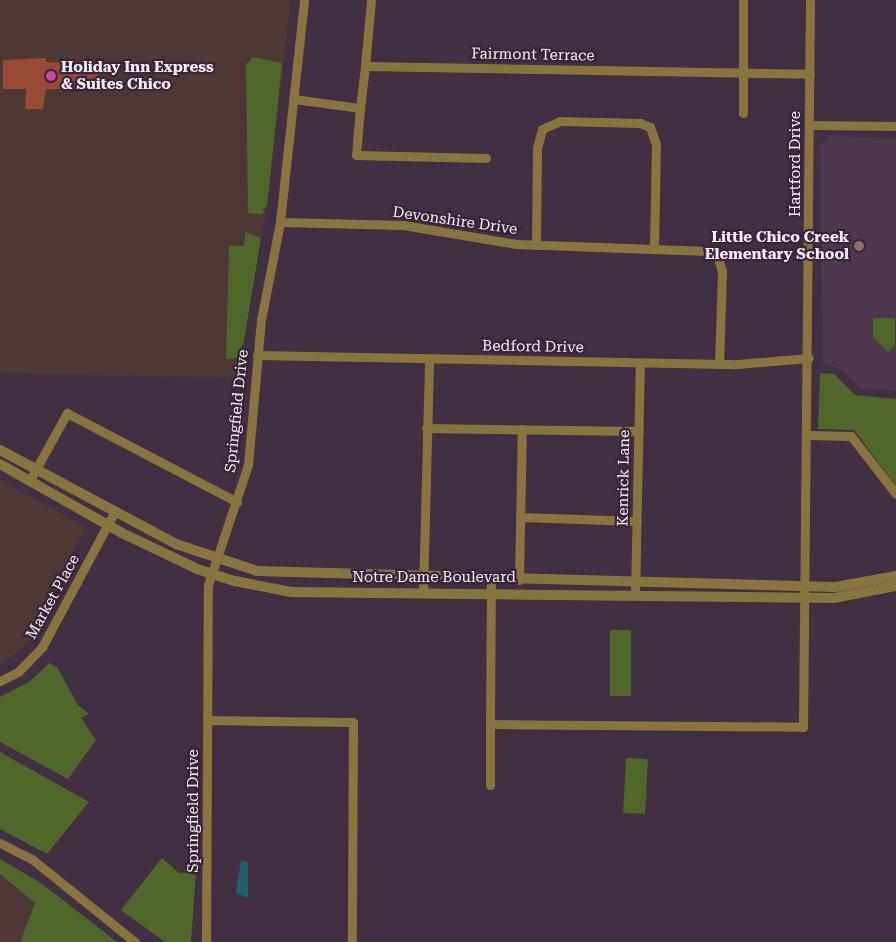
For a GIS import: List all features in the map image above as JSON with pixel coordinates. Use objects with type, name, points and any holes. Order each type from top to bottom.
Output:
[{"type":"street","name":"Springfield Drive","points":[[206,942],[207,605],[215,560],[237,502],[248,465],[257,355],[280,222],[304,0]]},
{"type":"street","points":[[371,0],[356,155],[486,158]]},
{"type":"street","points":[[743,0],[743,113]]},
{"type":"street","name":"Hartford Drive","points":[[490,724],[804,727],[809,358],[810,0]]},
{"type":"street","name":"Fairmont Terrace","points":[[365,66],[810,74]]},
{"type":"street","points":[[294,99],[360,108]]},
{"type":"street","name":"Devonshire Drive","points":[[280,222],[403,225],[536,245],[654,248],[656,144],[650,127],[640,123],[560,121],[542,129],[537,148],[536,245]]},
{"type":"street","points":[[809,125],[896,126]]},
{"type":"street","points":[[654,248],[709,251],[721,262],[718,364]]},
{"type":"street","name":"Bedford Drive","points":[[257,355],[718,364],[809,358]]},
{"type":"street","points":[[424,593],[426,428],[429,359]]},
{"type":"street","name":"Kenrick Lane","points":[[636,595],[640,363]]},
{"type":"street","points":[[30,480],[68,414],[237,502]]},
{"type":"street","points":[[426,428],[639,431]]},
{"type":"street","points":[[519,580],[522,429]]},
{"type":"street","points":[[808,435],[851,436],[896,494]]},
{"type":"street","name":"Notre Dame Boulevard","points":[[0,450],[114,514],[215,560],[283,574],[836,587],[896,576]]},
{"type":"street","name":"Notre Dame Boulevard","points":[[0,464],[108,526],[211,574],[291,592],[806,597],[854,596],[896,586]]},
{"type":"street","name":"Market Place","points":[[0,681],[18,672],[42,647],[114,514]]},
{"type":"street","points":[[520,517],[637,521]]},
{"type":"street","points":[[490,785],[491,579]]},
{"type":"street","points":[[208,720],[353,722],[352,942]]},
{"type":"street","points":[[0,843],[33,860],[136,942]]},
{"type":"shaded area","points":[[0,0],[291,0],[267,206],[245,324],[241,378],[0,373]]},
{"type":"shaded area","name":"Little Chico Creek Elementary School","points":[[830,136],[896,138],[896,391],[860,388],[844,371],[823,363],[820,146]]},
{"type":"shaded area","points":[[0,480],[86,527],[30,630],[33,639],[0,665]]},
{"type":"shaded area","points":[[0,874],[35,902],[20,942],[0,942]]},
{"type":"green space","points":[[253,57],[282,63],[267,206],[262,210],[265,213],[260,214],[248,213],[246,65]]},
{"type":"green space","points":[[245,232],[261,238],[242,353],[240,358],[226,359],[229,246],[244,246]]},
{"type":"green space","points":[[873,318],[895,318],[895,345],[888,352],[873,337]]},
{"type":"green space","points":[[820,373],[834,374],[855,395],[896,399],[896,486],[854,430],[818,429]]},
{"type":"green space","points":[[610,630],[631,630],[631,696],[610,696]]},
{"type":"green space","points":[[49,663],[57,667],[78,705],[89,714],[81,718],[96,740],[68,779],[0,742],[0,697],[29,682]]},
{"type":"green space","points":[[0,752],[89,802],[47,854],[0,829]]},
{"type":"green space","points":[[626,758],[648,759],[645,814],[623,813]]},
{"type":"green space","points":[[162,858],[179,873],[196,872],[191,942],[165,942],[121,910]]},
{"type":"green space","points":[[0,859],[41,883],[117,942],[20,942],[35,903],[0,874]]},
{"type":"water","points":[[241,861],[248,862],[248,898],[236,893]]},
{"type":"building","name":"Holiday Inn Express & Suites Chico","points":[[46,58],[46,62],[99,63],[99,90],[46,89],[43,109],[25,109],[26,89],[3,89],[3,60]]},
{"type":"place","name":"Holiday Inn Express & Suites Chico","points":[[51,76]]},
{"type":"place","name":"Little Chico Creek Elementary School","points":[[859,246]]}]
